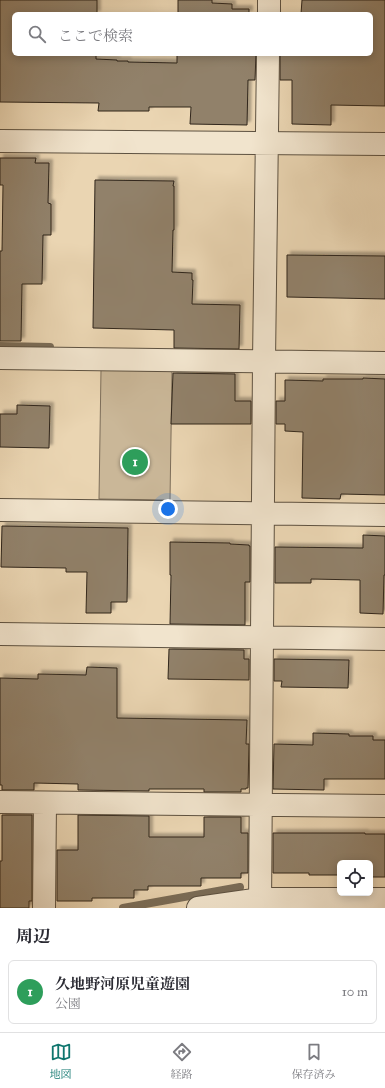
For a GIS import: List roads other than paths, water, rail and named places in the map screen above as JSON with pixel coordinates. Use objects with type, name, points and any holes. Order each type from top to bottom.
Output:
[{"type":"street","points":[[269,0],[269,12]]},
{"type":"street","points":[[260,903],[268,56]]},
{"type":"street","points":[[0,141],[385,144]]},
{"type":"street","points":[[0,358],[385,363]]},
{"type":"street","points":[[0,510],[385,515]]},
{"type":"street","points":[[0,634],[385,639]]},
{"type":"street","points":[[0,802],[385,806]]},
{"type":"street","points":[[44,908],[45,803]]},
{"type":"street","points":[[198,908],[260,903],[385,899]]},
{"type":"waterway","points":[[0,346],[50,347]]},
{"type":"waterway","points":[[123,908],[240,887]]},
{"type":"place","name":"久地野河原児童遊園","points":[[135,462]]}]
